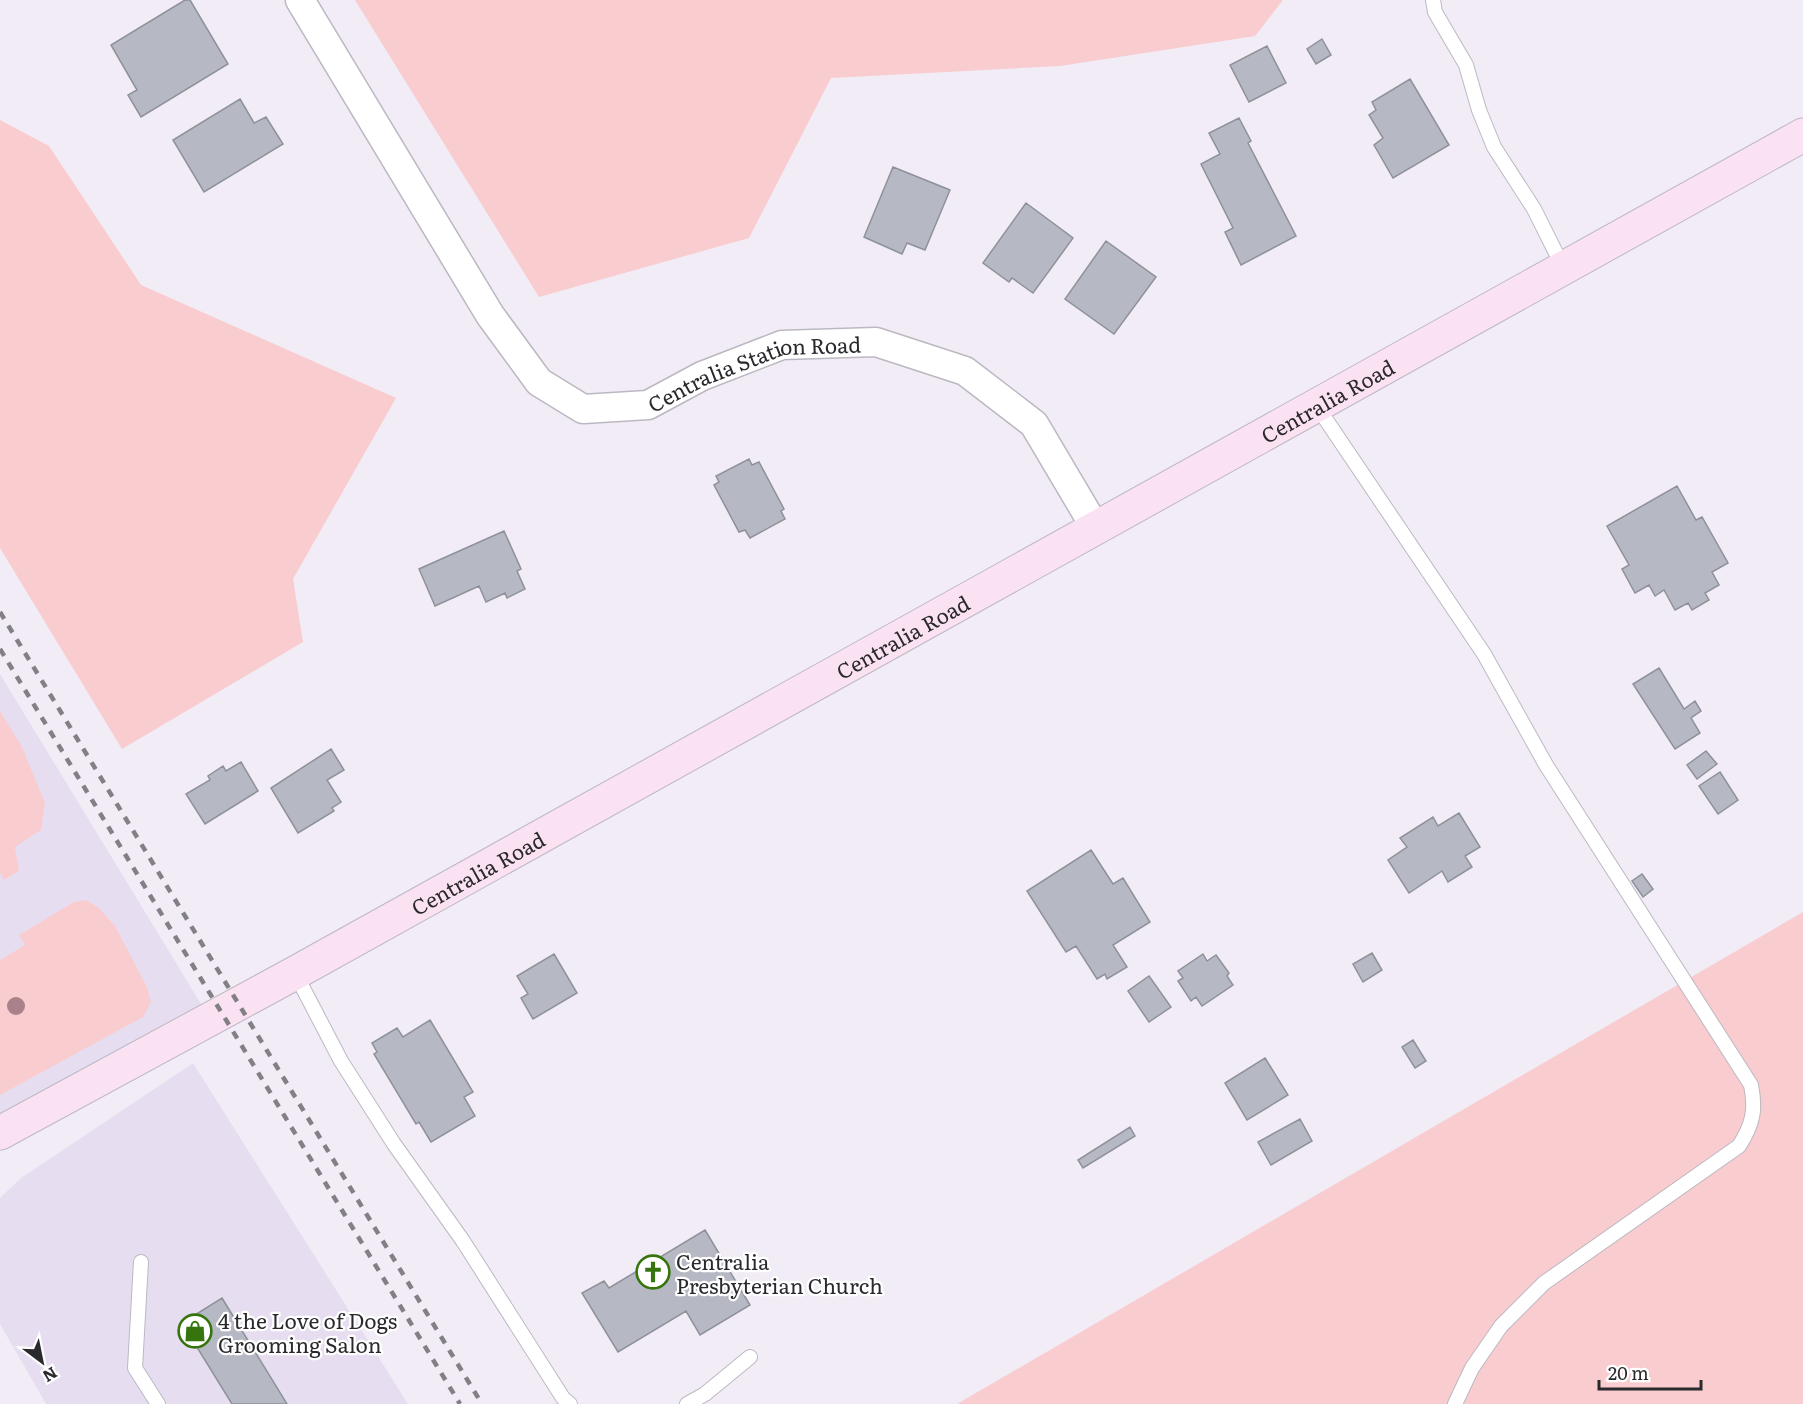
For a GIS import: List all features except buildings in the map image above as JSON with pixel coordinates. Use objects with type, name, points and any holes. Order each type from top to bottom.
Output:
[{"type":"main road","name":"Centralia Road","points":[[0,1132],[295,973],[1803,135]]},
{"type":"street","name":"Centralia Station Road","points":[[300,0],[490,315],[539,382],[583,409],[648,405],[702,376],[782,345],[876,342],[965,370],[1034,424],[1095,527]]},
{"type":"lane","points":[[1433,0],[1435,12],[1466,65],[1479,110],[1494,147],[1534,209],[1564,269]]},
{"type":"lane","points":[[1316,405],[1484,654],[1546,765],[1751,1085],[1755,1106],[1751,1127],[1739,1146],[1544,1283],[1501,1326],[1472,1368],[1455,1404]]},
{"type":"lane","points":[[295,973],[341,1060],[376,1116],[463,1241],[563,1398],[570,1404]]},
{"type":"lane","points":[[141,1262],[135,1368],[158,1404]]},
{"type":"lane","points":[[687,1404],[705,1394],[750,1357]]},
{"type":"shaded area","points":[[355,0],[1283,0],[1255,36],[1060,66],[831,78],[749,238],[539,297]]},
{"type":"shaded area","points":[[0,120],[49,146],[141,285],[396,398],[293,579],[303,642],[122,749],[0,548]]},
{"type":"shaded area","points":[[0,674],[209,1017],[0,1131]]},
{"type":"shaded area","points":[[0,711],[22,747],[45,803],[41,830],[15,847],[19,871],[4,880],[0,873]]},
{"type":"shaded area","points":[[86,900],[99,908],[115,926],[147,987],[151,1002],[143,1017],[0,1095],[0,960],[25,945],[19,935],[74,902]]},
{"type":"shaded area","points":[[1803,912],[1803,1404],[957,1404]]},
{"type":"shaded area","points":[[193,1063],[408,1404],[46,1404],[0,1324],[0,1198],[21,1178]]},
{"type":"railway","points":[[0,612],[482,1404]]},
{"type":"railway","points":[[0,649],[460,1404]]},
{"type":"place","name":"Centralia Presbyterian Church","points":[[653,1272]]},
{"type":"place","name":"4 the Love of Dogs Grooming Salon","points":[[195,1331]]}]
